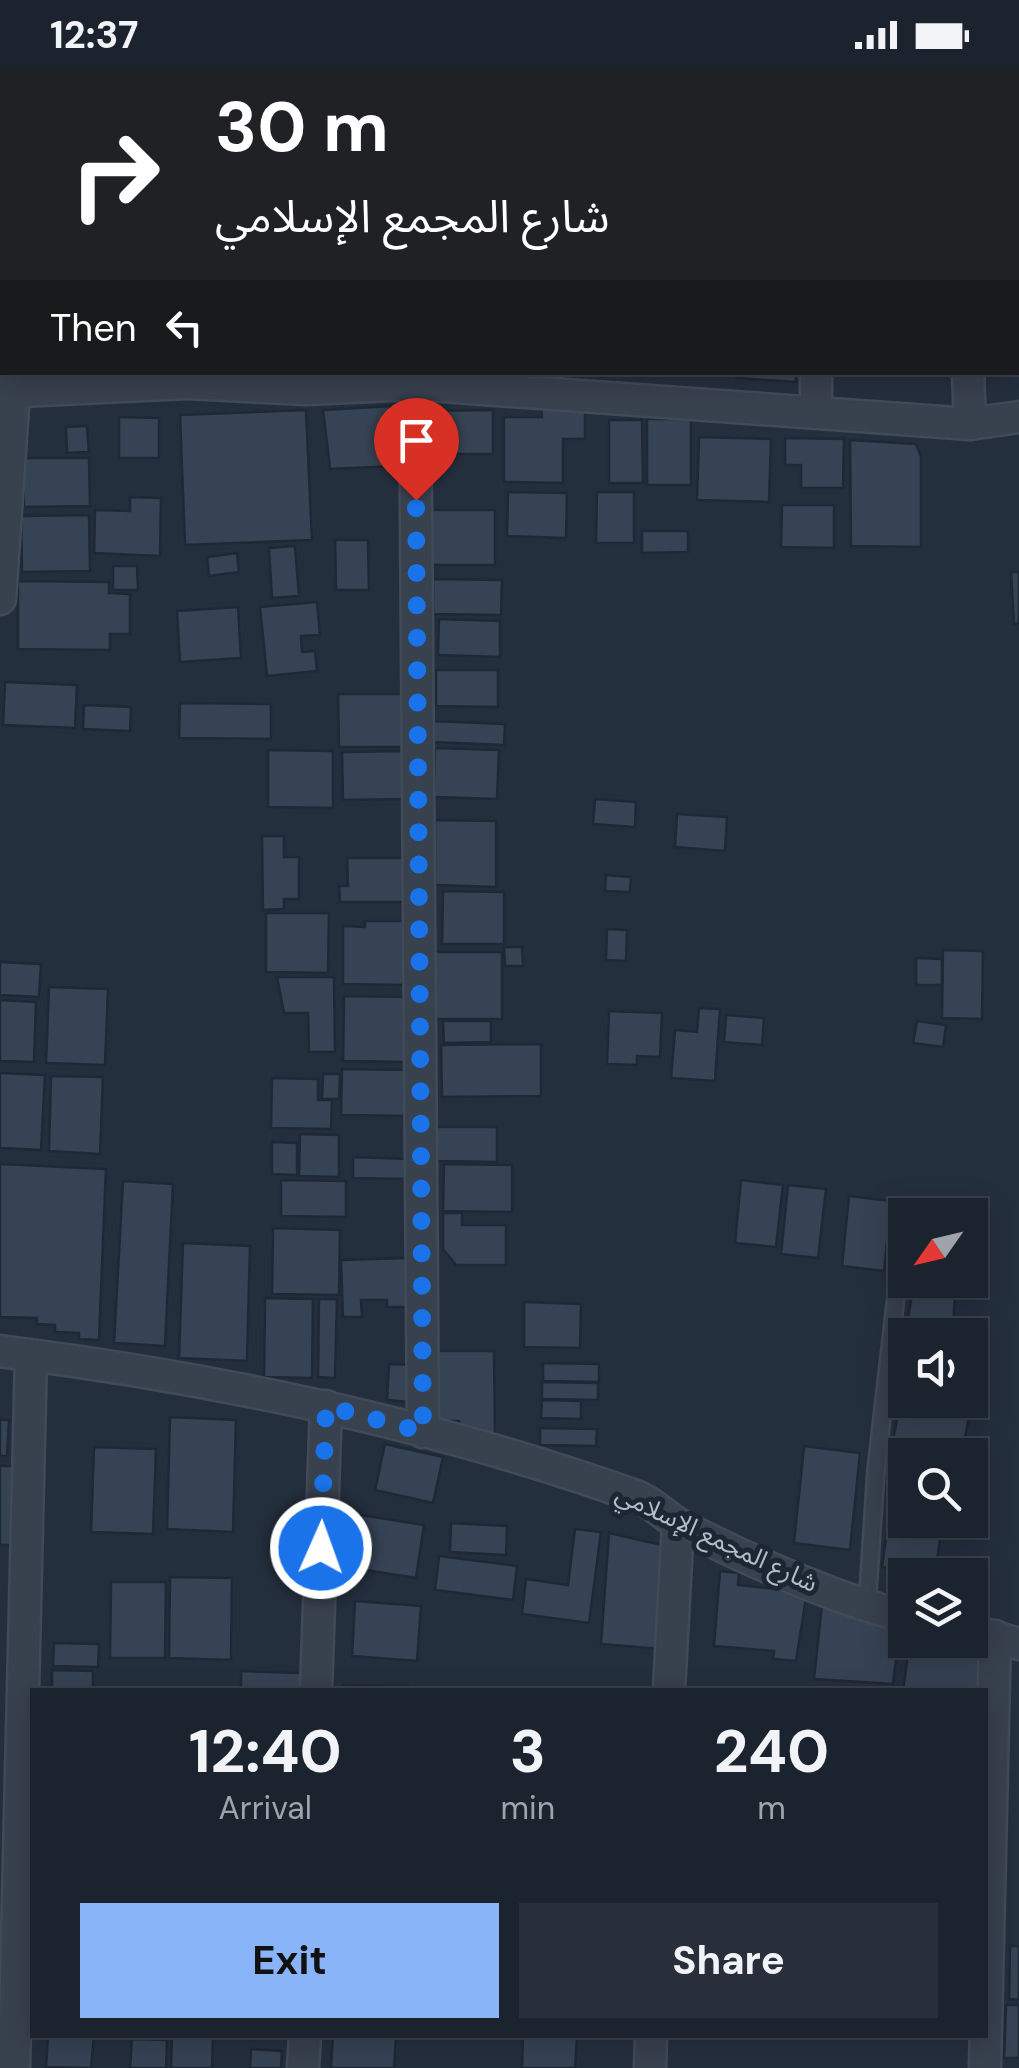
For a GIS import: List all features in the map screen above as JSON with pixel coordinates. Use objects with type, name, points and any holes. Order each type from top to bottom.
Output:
[{"type":"street","points":[[816,375],[816,412]]},
{"type":"street","points":[[968,375],[970,424]]},
{"type":"street","points":[[0,599],[7,392],[81,380],[307,381],[415,384],[970,424],[1019,418]]},
{"type":"street","points":[[415,384],[423,1432]]},
{"type":"street","name":"شارع المجمع الإسلامي","points":[[0,1351],[326,1406],[423,1432],[642,1498],[678,1524],[867,1607],[888,1612]]},
{"type":"street","points":[[14,2068],[31,1355]]},
{"type":"street","points":[[316,1688],[326,1406]]},
{"type":"street","points":[[670,1688],[678,1524]]},
{"type":"street","points":[[988,1939],[995,1637]]},
{"type":"street","points":[[304,2038],[304,2068]]},
{"type":"street","points":[[650,2068],[651,2038]]},
{"type":"street","points":[[985,2068],[986,2038]]},
{"type":"lane","points":[[867,1607],[876,1470],[897,1298]]},
{"type":"building","points":[[796,375],[796,382],[736,378]]},
{"type":"building","points":[[541,404],[585,405],[585,439],[563,439],[563,483],[504,482],[504,417],[542,417]]},
{"type":"building","points":[[393,406],[397,466],[330,469],[323,410]]},
{"type":"building","points":[[306,410],[312,540],[185,545],[180,415]]},
{"type":"building","points":[[493,410],[493,454],[428,454],[428,411]]},
{"type":"building","points":[[119,417],[159,418],[159,458],[119,458]]},
{"type":"building","points":[[647,419],[691,419],[691,485],[647,485]]},
{"type":"building","points":[[609,420],[642,420],[643,483],[609,483]]},
{"type":"building","points":[[87,426],[89,452],[67,453],[66,427]]},
{"type":"building","points":[[699,437],[771,439],[769,502],[697,500]]},
{"type":"building","points":[[785,438],[844,439],[843,488],[801,488],[801,465],[785,465]]},
{"type":"building","points":[[850,440],[916,444],[921,456],[921,547],[851,546]]},
{"type":"building","points":[[23,458],[89,458],[90,506],[24,507]]},
{"type":"building","points":[[508,492],[567,493],[566,538],[507,536]]},
{"type":"building","points":[[597,492],[634,492],[634,543],[596,543]]},
{"type":"building","points":[[130,497],[161,498],[160,556],[94,553],[95,510],[130,511]]},
{"type":"building","points":[[782,505],[834,505],[834,548],[781,547]]},
{"type":"building","points":[[428,510],[495,510],[495,565],[429,565]]},
{"type":"building","points":[[89,515],[90,571],[22,572],[21,516]]},
{"type":"building","points":[[642,531],[688,531],[688,552],[642,553]]},
{"type":"building","points":[[335,540],[368,540],[369,590],[336,590]]},
{"type":"building","points":[[295,546],[299,596],[272,598],[269,548]]},
{"type":"building","points":[[237,553],[239,572],[209,576],[207,557]]},
{"type":"building","points":[[113,566],[137,566],[138,590],[113,590]]},
{"type":"building","points":[[1011,572],[1019,572],[1019,624],[1014,624]]},
{"type":"building","points":[[433,579],[502,580],[501,615],[433,614]]},
{"type":"building","points":[[18,581],[109,582],[109,593],[130,594],[130,634],[110,634],[110,650],[18,649]]},
{"type":"building","points":[[317,602],[320,635],[301,636],[302,652],[315,651],[317,671],[267,676],[260,607]]},
{"type":"building","points":[[238,607],[241,658],[180,662],[177,611]]},
{"type":"building","points":[[439,619],[500,621],[500,657],[438,655]]},
{"type":"building","points":[[436,670],[498,670],[498,707],[436,706]]},
{"type":"building","points":[[5,682],[77,685],[75,728],[3,725]]},
{"type":"building","points":[[338,694],[412,694],[412,747],[339,747]]},
{"type":"building","points":[[180,703],[271,704],[271,739],[179,738]]},
{"type":"building","points":[[84,705],[131,707],[130,731],[83,729]]},
{"type":"building","points":[[432,721],[505,724],[504,745],[431,742]]},
{"type":"building","points":[[435,748],[499,750],[497,799],[434,797]]},
{"type":"building","points":[[268,750],[333,751],[333,808],[268,807]]},
{"type":"building","points":[[413,751],[413,799],[343,800],[342,752]]},
{"type":"building","points":[[595,799],[636,802],[635,827],[593,824]]},
{"type":"building","points":[[677,814],[727,817],[725,851],[675,847]]},
{"type":"building","points":[[435,820],[496,821],[496,887],[435,885]]},
{"type":"building","points":[[262,836],[284,836],[284,857],[299,857],[299,899],[284,899],[284,909],[263,910]]},
{"type":"building","points":[[347,858],[406,858],[406,902],[340,902],[339,886],[348,886]]},
{"type":"building","points":[[606,875],[631,877],[630,892],[605,891]]},
{"type":"building","points":[[443,891],[504,892],[504,944],[442,944]]},
{"type":"building","points":[[266,913],[329,913],[328,973],[266,972]]},
{"type":"building","points":[[365,921],[404,921],[404,985],[343,984],[343,926],[365,927]]},
{"type":"building","points":[[607,929],[627,930],[626,961],[606,960]]},
{"type":"building","points":[[504,947],[522,947],[523,966],[505,966]]},
{"type":"building","points":[[943,950],[983,951],[982,1019],[942,1018]]},
{"type":"building","points":[[434,952],[502,952],[502,1019],[434,1019]]},
{"type":"building","points":[[916,958],[942,959],[942,985],[916,985]]},
{"type":"building","points":[[0,962],[41,964],[39,997],[0,995]]},
{"type":"building","points":[[277,977],[334,977],[335,1052],[309,1052],[308,1013],[284,1013]]},
{"type":"building","points":[[49,987],[108,989],[105,1065],[46,1063]]},
{"type":"building","points":[[344,996],[411,997],[410,1062],[343,1061]]},
{"type":"building","points":[[0,1000],[36,1002],[34,1062],[0,1061]]},
{"type":"building","points":[[699,1008],[720,1009],[715,1081],[671,1078],[675,1030],[697,1032]]},
{"type":"building","points":[[609,1011],[662,1013],[660,1057],[637,1056],[637,1065],[607,1064]]},
{"type":"building","points":[[726,1015],[764,1018],[762,1045],[724,1042]]},
{"type":"building","points":[[443,1021],[491,1021],[491,1042],[444,1043]]},
{"type":"building","points":[[917,1021],[946,1025],[943,1047],[913,1043]]},
{"type":"building","points":[[541,1044],[541,1096],[442,1097],[441,1045]]},
{"type":"building","points":[[342,1069],[413,1070],[413,1116],[341,1115]]},
{"type":"building","points":[[0,1073],[45,1075],[41,1150],[0,1148]]},
{"type":"building","points":[[323,1074],[340,1074],[339,1099],[322,1099]]},
{"type":"building","points":[[51,1076],[103,1077],[100,1154],[49,1151]]},
{"type":"building","points":[[272,1078],[318,1079],[318,1100],[332,1100],[331,1129],[271,1128]]},
{"type":"building","points":[[435,1127],[497,1127],[497,1162],[435,1161]]},
{"type":"building","points":[[300,1134],[339,1135],[339,1177],[299,1176]]},
{"type":"building","points":[[272,1142],[297,1143],[297,1175],[272,1174]]},
{"type":"building","points":[[353,1157],[408,1159],[407,1179],[353,1178]]},
{"type":"building","points":[[0,1164],[106,1169],[99,1340],[79,1339],[79,1333],[55,1332],[55,1325],[37,1324],[37,1318],[0,1317]]},
{"type":"building","points":[[444,1164],[512,1165],[512,1212],[443,1211]]},
{"type":"building","points":[[281,1180],[346,1181],[346,1217],[281,1216]]},
{"type":"building","points":[[741,1180],[783,1185],[776,1247],[735,1243]]},
{"type":"building","points":[[123,1181],[173,1184],[165,1346],[114,1343]]},
{"type":"building","points":[[788,1185],[826,1189],[818,1258],[781,1254]]},
{"type":"building","points":[[849,1196],[888,1201],[884,1271],[842,1266]]},
{"type":"building","points":[[443,1213],[462,1213],[462,1225],[506,1225],[506,1265],[456,1265],[443,1249]]},
{"type":"building","points":[[273,1228],[340,1230],[339,1295],[272,1294]]},
{"type":"building","points":[[183,1243],[250,1246],[247,1361],[179,1358]]},
{"type":"building","points":[[406,1258],[408,1307],[387,1307],[387,1300],[361,1300],[362,1317],[343,1317],[341,1260]]},
{"type":"building","points":[[265,1298],[313,1299],[312,1378],[264,1377]]},
{"type":"building","points":[[912,1298],[955,1298],[953,1318],[908,1318]]},
{"type":"building","points":[[319,1299],[337,1299],[335,1378],[318,1377]]},
{"type":"building","points":[[524,1302],[581,1304],[580,1348],[524,1347]]},
{"type":"building","points":[[438,1351],[494,1351],[495,1438],[478,1438],[478,1430],[460,1430],[459,1421],[438,1421]]},
{"type":"building","points":[[543,1363],[599,1364],[599,1382],[543,1381]]},
{"type":"building","points":[[389,1364],[412,1365],[410,1402],[387,1400]]},
{"type":"building","points":[[542,1382],[598,1383],[598,1400],[542,1399]]},
{"type":"building","points":[[542,1400],[581,1401],[581,1419],[541,1418]]},
{"type":"building","points":[[170,1417],[236,1420],[233,1532],[167,1529]]},
{"type":"building","points":[[898,1418],[969,1418],[965,1438],[893,1438]]},
{"type":"building","points":[[0,1420],[9,1420],[7,1456],[0,1456]]},
{"type":"building","points":[[540,1428],[597,1429],[596,1446],[540,1445]]},
{"type":"building","points":[[385,1444],[443,1457],[433,1503],[375,1490]]},
{"type":"building","points":[[804,1446],[860,1453],[850,1550],[794,1543]]},
{"type":"building","points":[[94,1447],[156,1449],[153,1534],[91,1532]]},
{"type":"building","points":[[0,1466],[18,1466],[16,1545],[0,1545]]},
{"type":"building","points":[[361,1515],[424,1525],[416,1578],[353,1568]]},
{"type":"building","points":[[451,1523],[507,1526],[506,1555],[450,1552]]},
{"type":"building","points":[[888,1524],[888,1538],[940,1538],[937,1558],[888,1558],[888,1568],[882,1567]]},
{"type":"building","points":[[575,1529],[601,1532],[589,1623],[522,1614],[526,1579],[568,1585]]},
{"type":"building","points":[[609,1533],[666,1546],[661,1649],[601,1644]]},
{"type":"building","points":[[439,1556],[517,1566],[513,1600],[435,1590]]},
{"type":"building","points":[[720,1571],[739,1573],[738,1585],[807,1592],[796,1661],[773,1659],[774,1651],[714,1646]]},
{"type":"building","points":[[170,1577],[232,1578],[231,1660],[169,1658]]},
{"type":"building","points":[[111,1582],[166,1582],[165,1658],[110,1658]]},
{"type":"building","points":[[355,1601],[421,1606],[417,1661],[352,1656]]},
{"type":"building","points":[[822,1604],[888,1624],[888,1658],[896,1658],[893,1684],[814,1679]]},
{"type":"building","points":[[54,1643],[99,1644],[98,1667],[53,1666]]},
{"type":"building","points":[[907,1658],[990,1660],[985,1688],[903,1688]]},
{"type":"building","points":[[52,1670],[93,1671],[93,1688],[52,1688]]},
{"type":"building","points":[[241,1671],[301,1673],[301,1688],[241,1688]]},
{"type":"building","points":[[344,1685],[408,1686],[408,1688]]},
{"type":"building","points":[[1010,1946],[1019,1946],[1019,2000],[1009,1999]]},
{"type":"building","points":[[1006,2005],[1019,2005],[1019,2058],[1004,2058]]},
{"type":"building","points":[[48,2038],[94,2038],[91,2068],[46,2067]]},
{"type":"building","points":[[172,2038],[213,2038],[212,2068],[171,2068]]},
{"type":"building","points":[[333,2038],[396,2038],[394,2068],[331,2068]]},
{"type":"building","points":[[523,2038],[577,2038],[575,2068],[522,2068]]},
{"type":"building","points":[[132,2039],[167,2040],[166,2068],[130,2068]]},
{"type":"building","points":[[251,2049],[282,2051],[281,2068],[250,2068]]},
{"type":"route","points":[[321,1548],[326,1406],[423,1432],[416,500]]}]
